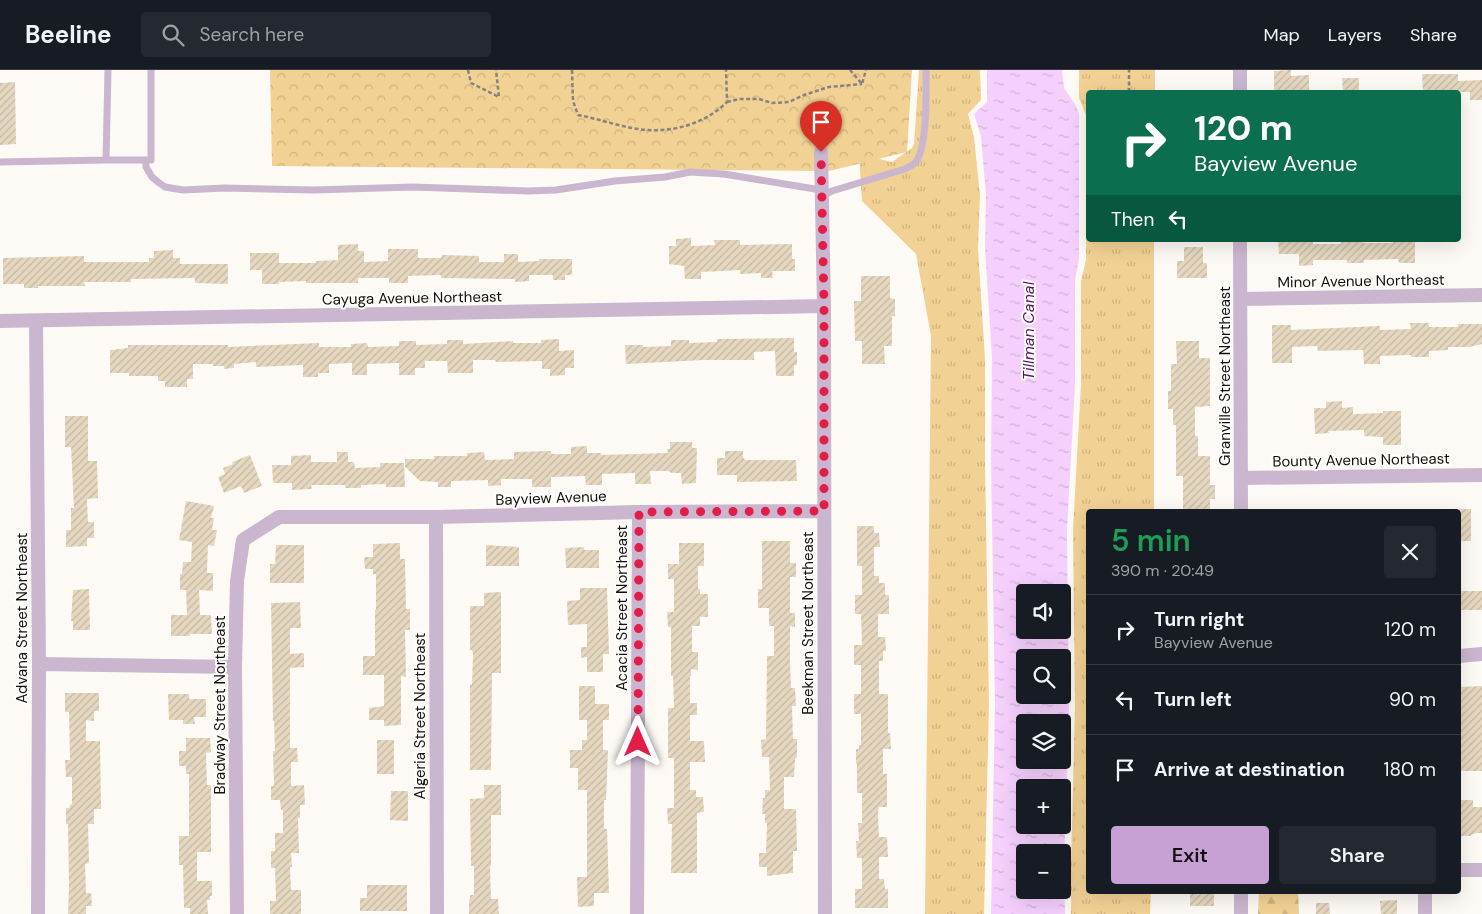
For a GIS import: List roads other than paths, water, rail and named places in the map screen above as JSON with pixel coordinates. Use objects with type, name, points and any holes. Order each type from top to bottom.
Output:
[{"type":"street","points":[[1240,70],[1240,90]]},
{"type":"street","name":"Beekman Street Northeast","points":[[821,152],[824,306],[825,914]]},
{"type":"street","name":"Granville Street Northeast","points":[[1240,242],[1241,509]]},
{"type":"street","name":"Minor Avenue Northeast","points":[[1240,299],[1482,295]]},
{"type":"street","name":"Cayuga Avenue Northeast","points":[[0,322],[824,306]]},
{"type":"street","name":"Advana Street Northeast","points":[[36,322],[39,664],[38,914]]},
{"type":"street","name":"Bounty Avenue Northeast","points":[[1241,478],[1482,475]]},
{"type":"street","name":"Bayview Avenue","points":[[279,517],[436,518],[639,512],[824,511]]},
{"type":"street","name":"Acacia Street Northeast","points":[[637,914],[639,512]]},
{"type":"street","name":"Bradway Street Northeast","points":[[237,914],[235,667],[237,581],[243,540],[279,517]]},
{"type":"street","name":"Algeria Street Northeast","points":[[436,518],[437,914]]},
{"type":"street","points":[[1461,656],[1482,654]]},
{"type":"street","points":[[39,664],[235,667]]},
{"type":"street","points":[[1461,870],[1482,870]]},
{"type":"street","points":[[1241,894],[1241,914]]},
{"type":"street","points":[[1425,894],[1425,914]]},
{"type":"lane","points":[[106,160],[108,70]]},
{"type":"lane","points":[[0,162],[151,160],[151,70]]},
{"type":"lane","points":[[146,160],[146,167],[152,177],[158,182],[165,187],[183,190],[225,188],[314,190],[413,187],[536,191],[665,177],[690,172],[724,174],[821,193],[906,169],[915,163],[922,149],[926,116],[926,70]]},
{"type":"water","name":"Tillman Canal","points":[[987,70],[1062,70],[1064,88],[1075,104],[1079,114],[1079,259],[1075,280],[1075,384],[1067,530],[1068,584],[1016,584],[1016,639],[1068,639],[1068,649],[1016,649],[1016,704],[1069,704],[1069,707],[1069,714],[1016,714],[1016,769],[1067,769],[1067,779],[1016,779],[1016,834],[1065,834],[1065,844],[1016,844],[1016,899],[1065,899],[1065,914],[991,914],[995,704],[991,462],[992,359],[985,248],[986,195],[981,136],[974,114],[987,102]]}]
